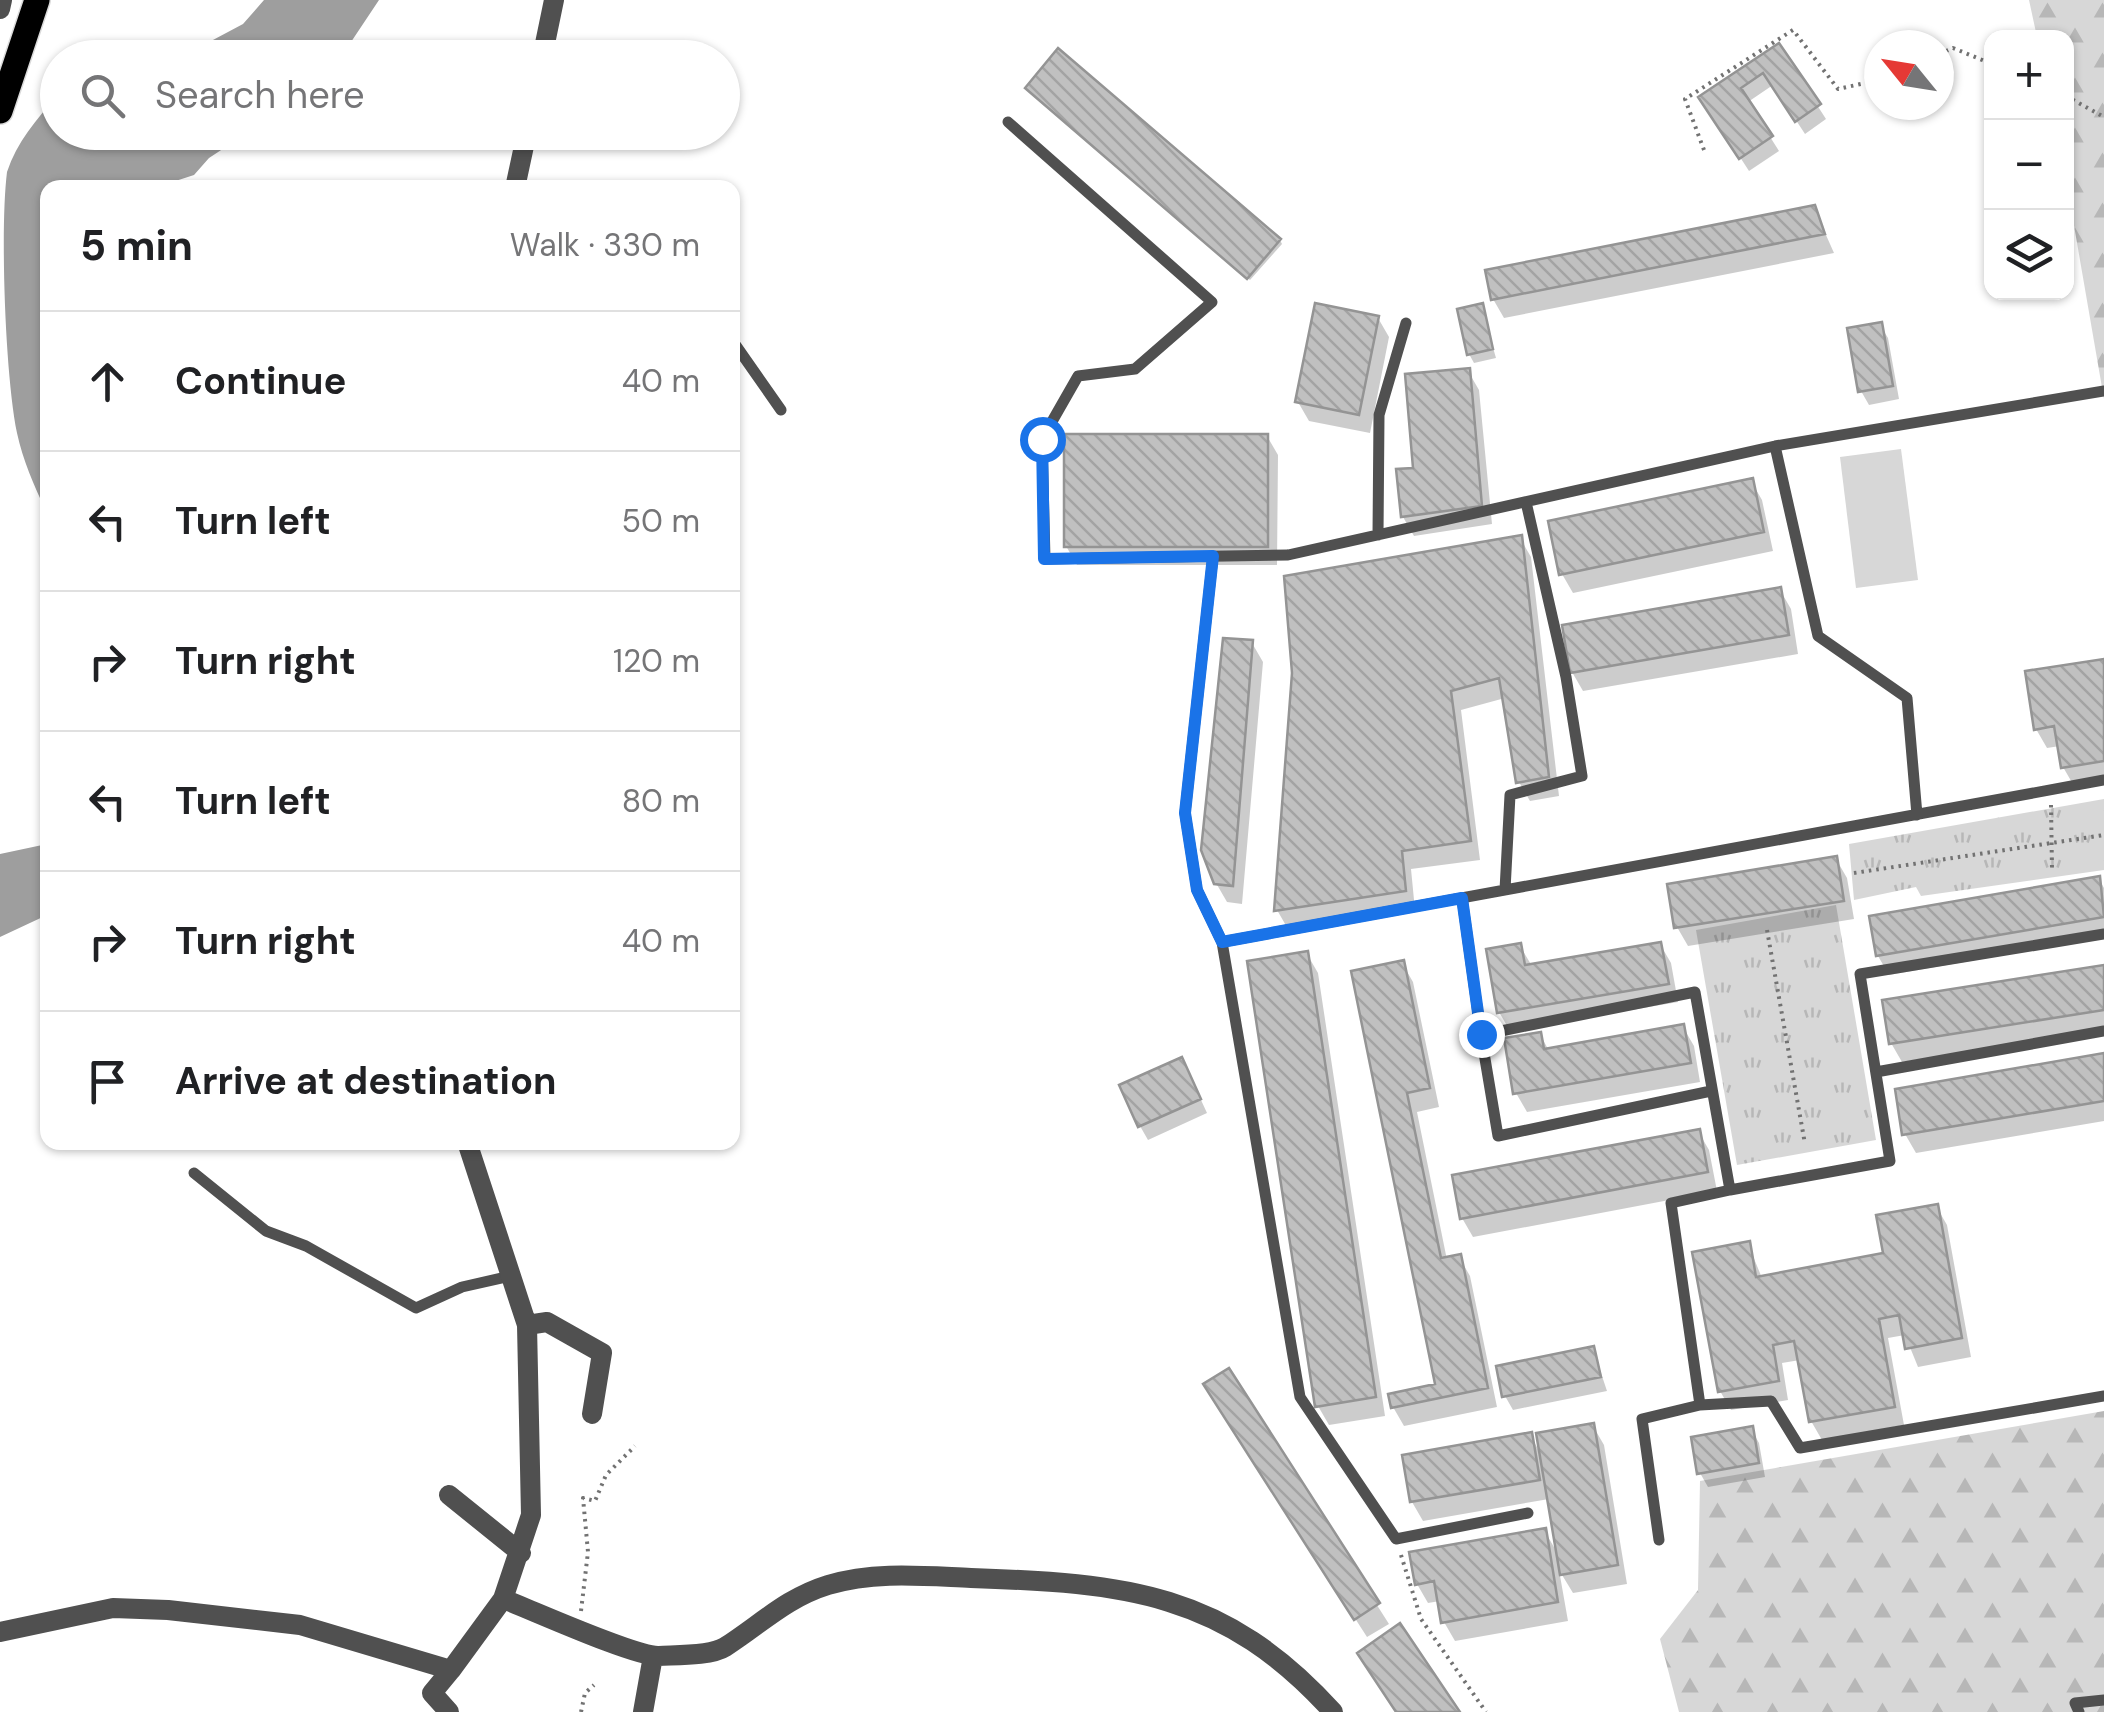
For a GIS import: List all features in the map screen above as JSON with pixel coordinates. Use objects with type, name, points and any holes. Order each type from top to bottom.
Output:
[{"type":"main road","points":[[0,111],[37,0]]},
{"type":"street","points":[[0,9],[2,0]]},
{"type":"street","points":[[546,40],[554,0]]},
{"type":"street","points":[[517,180],[522,150]]},
{"type":"street","points":[[449,1712],[432,1693],[502,1599],[521,1554],[531,1515],[528,1325],[471,1150]]},
{"type":"street","points":[[528,1325],[547,1322],[602,1353],[592,1414]]},
{"type":"street","points":[[449,1496],[521,1554]]},
{"type":"street","points":[[502,1599],[653,1656],[723,1650],[778,1606],[846,1580],[880,1575],[1044,1580],[1171,1602],[1225,1622],[1283,1660],[1333,1712]]},
{"type":"street","points":[[0,1632],[113,1608],[300,1625],[452,1670]]},
{"type":"street","points":[[644,1712],[653,1656]]},
{"type":"lane","points":[[1008,122],[1212,302],[1135,369],[1078,376],[1042,439],[1044,559],[1288,555],[1775,446],[2104,391]]},
{"type":"lane","points":[[1378,535],[1380,414],[1406,322]]},
{"type":"lane","points":[[740,352],[780,410]]},
{"type":"lane","points":[[1775,446],[1818,636],[1906,698],[1917,815]]},
{"type":"lane","points":[[1504,890],[1510,795],[1582,776],[1566,678],[1526,502]]},
{"type":"lane","points":[[1213,556],[1185,813],[1197,890],[1222,942],[1300,1397],[1396,1540],[1528,1513]]},
{"type":"lane","points":[[1222,942],[2104,780]]},
{"type":"lane","points":[[1462,898],[1498,1136],[1712,1091]]},
{"type":"lane","points":[[1700,1404],[1671,1203],[1890,1161],[1860,974],[2104,934]]},
{"type":"lane","points":[[1481,1034],[1695,992],[1730,1190]]},
{"type":"lane","points":[[1876,1072],[2104,1030]]},
{"type":"lane","points":[[194,1173],[266,1231],[306,1246],[416,1308],[462,1286],[510,1276]]},
{"type":"lane","points":[[1658,1540],[1642,1419],[1700,1404],[1772,1402],[1800,1448],[2104,1396]]},
{"type":"lane","points":[[2079,1712],[2075,1704],[2104,1700]]},
{"type":"path","points":[[1704,150],[1685,99],[1793,30],[1838,89],[1864,83]]},
{"type":"path","points":[[1954,48],[1984,61]]},
{"type":"path","points":[[2074,100],[2104,117]]},
{"type":"path","points":[[2051,790],[2052,870]]},
{"type":"path","points":[[1854,874],[2104,836]]},
{"type":"path","points":[[1767,930],[1805,1144]]},
{"type":"path","points":[[580,1620],[588,1552],[582,1498],[596,1502],[606,1475],[635,1446]]},
{"type":"path","points":[[1396,1540],[1421,1619],[1486,1712]]},
{"type":"path","points":[[581,1712],[585,1693],[594,1685]]},
{"type":"green space","points":[[2029,0],[2104,0],[2104,399],[2074,225],[2074,30],[2035,30]]},
{"type":"green space","points":[[1901,449],[1918,580],[1856,588],[1840,457]]},
{"type":"green space","points":[[2104,799],[2104,870],[1921,896],[1916,887],[1854,900],[1849,844]]},
{"type":"green space","points":[[1836,905],[1876,1140],[1737,1165],[1696,930]]},
{"type":"green space","points":[[2104,1411],[2104,1712],[1679,1712],[1660,1639],[1698,1590],[1700,1481]]},
{"type":"shaded area","points":[[264,0],[379,0],[352,40],[213,40],[243,24]]},
{"type":"shaded area","points":[[40,117],[40,150],[221,150],[194,175],[179,180],[40,180],[40,497],[17,433],[4,264],[7,172]]},
{"type":"shaded area","points":[[40,845],[40,918],[0,937],[0,854]]},
{"type":"building","points":[[1779,43],[1821,104],[1795,122],[1763,73],[1741,88],[1773,136],[1739,159],[1698,97]]},
{"type":"building","points":[[1058,48],[1281,239],[1247,279],[1025,88]]},
{"type":"building","points":[[1815,205],[1825,234],[1491,300],[1485,270]]},
{"type":"building","points":[[1315,303],[1379,316],[1359,415],[1295,402]]},
{"type":"building","points":[[1483,303],[1493,349],[1467,355],[1457,309]]},
{"type":"building","points":[[1882,322],[1893,386],[1858,392],[1847,328]]},
{"type":"building","points":[[1470,368],[1482,506],[1401,517],[1396,469],[1413,468],[1405,374]]},
{"type":"building","points":[[1064,434],[1268,434],[1268,547],[1064,547]]},
{"type":"building","points":[[1753,478],[1764,532],[1559,575],[1548,521]]},
{"type":"building","points":[[1522,535],[1549,777],[1516,783],[1499,678],[1451,691],[1471,841],[1402,851],[1406,891],[1274,911],[1292,673],[1284,576]]},
{"type":"building","points":[[1781,587],[1789,635],[1570,673],[1562,625]]},
{"type":"building","points":[[1223,638],[1253,640],[1233,886],[1214,884],[1201,850]]},
{"type":"building","points":[[2104,659],[2104,761],[2061,768],[2054,726],[2034,730],[2025,671]]},
{"type":"building","points":[[1837,856],[1844,901],[1674,928],[1667,884]]},
{"type":"building","points":[[2100,876],[2104,917],[1876,956],[1869,916]]},
{"type":"building","points":[[1661,942],[1669,984],[1497,1013],[1486,949],[1521,943],[1525,965]]},
{"type":"building","points":[[1308,951],[1376,1397],[1315,1407],[1247,961]]},
{"type":"building","points":[[1404,960],[1430,1088],[1407,1093],[1441,1258],[1461,1254],[1488,1388],[1391,1408],[1388,1394],[1435,1384],[1351,971]]},
{"type":"building","points":[[2104,965],[2104,1010],[1889,1044],[1882,1000]]},
{"type":"building","points":[[1684,1024],[1691,1063],[1513,1094],[1504,1038],[1541,1032],[1544,1049]]},
{"type":"building","points":[[2104,1053],[2104,1101],[1902,1135],[1895,1089]]},
{"type":"building","points":[[1182,1057],[1201,1099],[1138,1127],[1119,1085]]},
{"type":"building","points":[[1700,1129],[1708,1172],[1460,1219],[1452,1175]]},
{"type":"building","points":[[1938,1204],[1962,1338],[1905,1349],[1899,1315],[1879,1319],[1895,1407],[1809,1422],[1794,1341],[1773,1345],[1779,1381],[1718,1392],[1692,1252],[1750,1241],[1756,1277],[1883,1253],[1876,1215]]},
{"type":"building","points":[[1594,1346],[1601,1377],[1502,1397],[1496,1366]]},
{"type":"building","points":[[1229,1368],[1380,1603],[1354,1620],[1203,1384]]},
{"type":"building","points":[[1594,1423],[1618,1565],[1560,1575],[1536,1433]]},
{"type":"building","points":[[1753,1426],[1759,1463],[1697,1474],[1691,1437]]},
{"type":"building","points":[[1532,1432],[1540,1480],[1410,1502],[1402,1455]]},
{"type":"building","points":[[1546,1528],[1558,1602],[1441,1623],[1434,1581],[1415,1585],[1409,1552]]},
{"type":"building","points":[[1400,1623],[1460,1712],[1396,1712],[1357,1653]]},
{"type":"route","points":[[1042,439],[1044,559],[1213,556],[1185,813],[1197,890],[1222,942],[1462,898],[1481,1034]]}]
